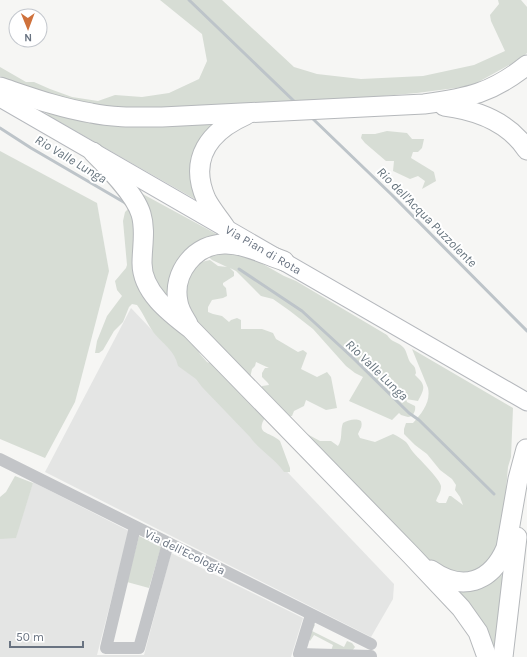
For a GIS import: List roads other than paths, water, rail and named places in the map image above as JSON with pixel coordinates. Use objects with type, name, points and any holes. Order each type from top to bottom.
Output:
[{"type":"highway","points":[[0,87],[92,114],[120,117],[162,117],[424,104],[457,99],[484,91],[510,78],[527,65]]},
{"type":"highway","points":[[424,104],[465,109],[490,118],[513,134],[527,150]]},
{"type":"highway","points":[[225,228],[206,199],[200,181],[200,163],[211,138],[226,125],[250,113]]},
{"type":"highway","points":[[93,152],[117,177],[141,212],[144,236],[143,270],[149,288],[166,309],[191,329],[411,554],[470,619],[482,640],[487,657]]},
{"type":"highway","points":[[191,329],[180,309],[177,290],[179,278],[184,266],[195,254],[213,245],[225,244],[236,245],[284,261]]},
{"type":"highway","points":[[411,554],[436,573],[449,580],[462,582],[474,580],[481,578],[493,570],[506,548],[518,479],[527,447]]},
{"type":"highway","points":[[503,657],[527,447]]},
{"type":"highway","points":[[513,657],[527,540]]},
{"type":"main road","name":"Via Pian di Rota","points":[[0,98],[527,402]]},
{"type":"street","name":"Via dell'Ecologia","points":[[0,459],[311,615],[371,650]]},
{"type":"street","points":[[135,527],[106,648],[139,648],[168,543]]},
{"type":"street","points":[[311,615],[299,654],[371,650]]},
{"type":"waterway","name":"Rio dell'Acqua Puzzolente","points":[[189,0],[295,102]]},
{"type":"waterway","name":"Rio dell'Acqua Puzzolente","points":[[312,118],[392,195],[527,331]]},
{"type":"waterway","name":"Rio Valle Lunga","points":[[0,128],[31,148],[127,204]]},
{"type":"waterway","name":"Rio Valle Lunga","points":[[239,269],[302,311],[352,357],[409,413],[419,420],[494,494]]}]
